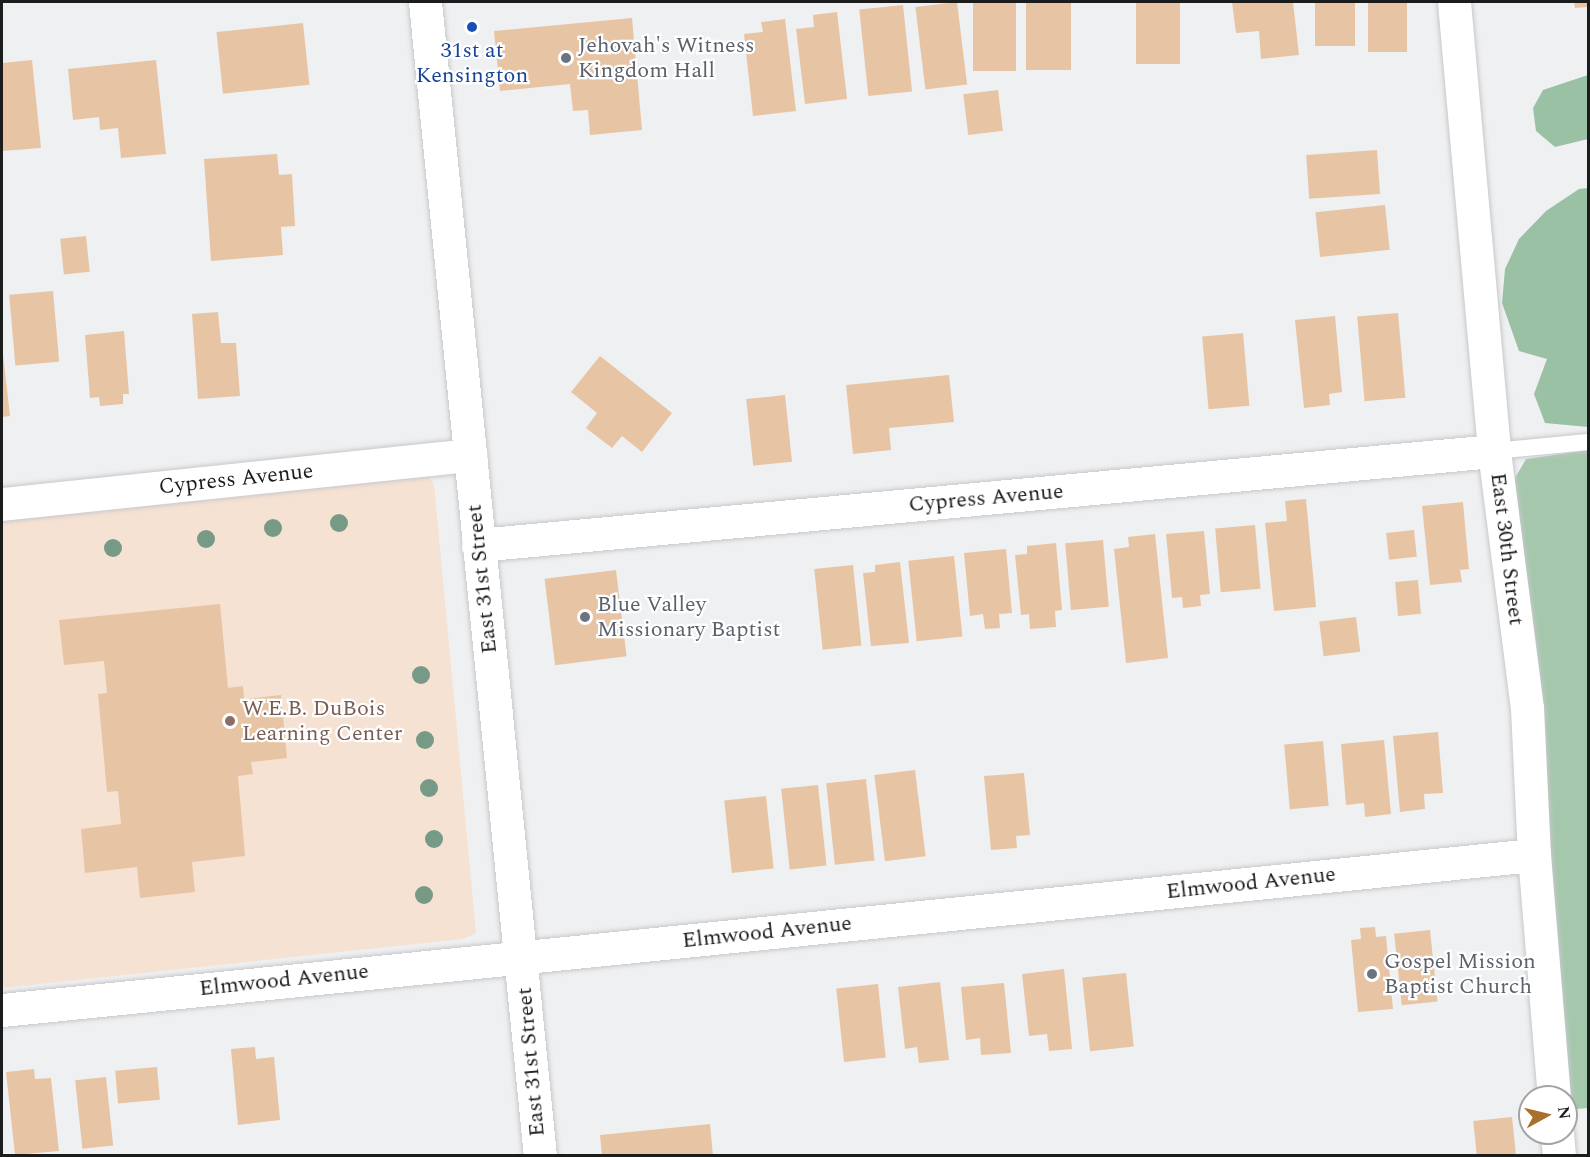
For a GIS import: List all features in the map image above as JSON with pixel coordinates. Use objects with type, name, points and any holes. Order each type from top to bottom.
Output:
[{"type":"street","name":"East 31st Street","points":[[426,2],[540,1155]]},
{"type":"street","name":"East 30th Street","points":[[1454,2],[1494,451],[1527,708],[1534,855],[1553,1085]]},
{"type":"street","name":"Cypress Avenue","points":[[478,544],[1494,451]]},
{"type":"street","name":"Cypress Avenue","points":[[2,504],[470,455]]},
{"type":"street","name":"Elmwood Avenue","points":[[2,1010],[1534,855]]},
{"type":"lane","points":[[1494,451],[1588,442]]},
{"type":"shaded area","name":"W.E.B. DuBois Learning Center","points":[[426,474],[434,484],[476,933],[463,939],[2,988],[2,517]]},
{"type":"green space","points":[[1588,75],[1588,139],[1555,147],[1536,131],[1533,108],[1543,90]]},
{"type":"green space","points":[[1588,188],[1588,427],[1545,423],[1534,394],[1547,359],[1519,351],[1502,303],[1505,269],[1519,239],[1546,211],[1579,189]]},
{"type":"green space","points":[[1588,450],[1588,1108],[1578,1109],[1578,1085],[1564,1085],[1513,505],[1515,478],[1526,459]]},
{"type":"building","points":[[957,2],[967,84],[925,89],[915,7]]},
{"type":"building","points":[[973,2],[1016,2],[1016,71],[973,71]]},
{"type":"building","points":[[1026,2],[1071,2],[1071,70],[1026,70]]},
{"type":"building","points":[[1136,2],[1180,2],[1180,64],[1136,64]]},
{"type":"building","points":[[1232,2],[1293,2],[1299,55],[1261,59],[1259,31],[1236,33]]},
{"type":"building","points":[[1315,2],[1355,2],[1355,46],[1315,46]]},
{"type":"building","points":[[1368,2],[1407,2],[1407,52],[1368,52]]},
{"type":"building","points":[[1574,2],[1588,2],[1588,7],[1575,8]]},
{"type":"building","points":[[903,5],[912,92],[868,96],[859,10]]},
{"type":"building","points":[[837,12],[847,99],[805,104],[796,29],[814,27],[813,15]]},
{"type":"building","name":"Jehovah's Witness Kingdom Hall","points":[[632,18],[642,130],[590,135],[588,110],[573,111],[570,84],[500,91],[494,31]]},
{"type":"building","points":[[785,19],[796,111],[753,116],[744,34],[763,32],[761,22]]},
{"type":"building","points":[[303,23],[309,85],[223,94],[216,32]]},
{"type":"building","points":[[32,60],[41,148],[2,151],[2,63]]},
{"type":"building","points":[[156,60],[166,154],[121,158],[118,128],[100,130],[99,117],[73,120],[68,69]]},
{"type":"building","points":[[998,90],[1003,131],[968,135],[963,94]]},
{"type":"building","points":[[1377,150],[1380,194],[1309,199],[1306,155]]},
{"type":"building","points":[[277,154],[279,175],[292,174],[295,226],[281,227],[283,255],[211,261],[204,159]]},
{"type":"building","points":[[1385,205],[1390,250],[1320,257],[1315,212]]},
{"type":"building","points":[[86,236],[90,272],[64,275],[60,239]]},
{"type":"building","points":[[53,291],[59,362],[15,366],[9,295]]},
{"type":"building","points":[[218,312],[221,343],[236,343],[240,396],[198,399],[192,314]]},
{"type":"building","points":[[1398,313],[1405,398],[1365,401],[1357,317]]},
{"type":"building","points":[[1335,316],[1342,392],[1329,394],[1330,405],[1304,408],[1295,320]]},
{"type":"building","points":[[124,331],[129,394],[123,394],[123,404],[100,406],[99,397],[90,398],[85,335]]},
{"type":"building","points":[[1243,333],[1249,406],[1209,409],[1202,337]]},
{"type":"building","points":[[2,345],[10,416],[2,417]]},
{"type":"building","points":[[600,356],[672,413],[642,452],[622,436],[612,448],[586,428],[597,413],[571,392]]},
{"type":"building","points":[[949,375],[954,422],[889,428],[891,450],[853,454],[846,385]]},
{"type":"building","points":[[785,395],[792,462],[753,466],[746,399]]},
{"type":"building","points":[[1306,499],[1316,607],[1274,611],[1265,523],[1287,521],[1285,501]]},
{"type":"building","points":[[1463,502],[1469,569],[1460,570],[1462,582],[1430,585],[1422,506]]},
{"type":"building","points":[[1255,525],[1261,589],[1221,592],[1215,528]]},
{"type":"building","points":[[1414,530],[1417,557],[1389,560],[1386,533]]},
{"type":"building","points":[[1204,531],[1210,594],[1200,595],[1201,606],[1183,608],[1182,597],[1172,598],[1166,534]]},
{"type":"building","points":[[1155,534],[1168,658],[1126,663],[1114,549],[1129,547],[1128,537]]},
{"type":"building","points":[[1103,540],[1109,607],[1071,610],[1065,543]]},
{"type":"building","points":[[1056,543],[1062,610],[1055,611],[1056,627],[1030,629],[1029,614],[1021,615],[1015,555],[1027,554],[1027,546]]},
{"type":"building","points":[[1006,549],[1012,613],[999,614],[1000,628],[985,629],[983,614],[970,616],[964,553]]},
{"type":"building","points":[[954,556],[962,637],[917,641],[908,561]]},
{"type":"building","points":[[900,562],[909,643],[871,646],[863,573],[875,572],[875,565]]},
{"type":"building","points":[[853,565],[861,646],[823,650],[814,569]]},
{"type":"building","name":"Blue Valley Missionary Baptist","points":[[616,570],[627,656],[555,665],[545,579]]},
{"type":"building","points":[[1418,580],[1421,614],[1398,616],[1395,582]]},
{"type":"building","name":"W.E.B. DuBois Learning Center","points":[[220,604],[228,688],[243,686],[244,699],[281,695],[287,758],[251,762],[253,774],[238,776],[245,856],[192,862],[195,892],[140,898],[137,867],[85,873],[81,829],[121,824],[118,791],[107,792],[98,694],[107,693],[104,661],[64,665],[59,620]]},
{"type":"building","points":[[1356,617],[1360,652],[1324,656],[1319,622]]},
{"type":"building","points":[[1438,732],[1443,793],[1424,794],[1425,809],[1400,812],[1393,736]]},
{"type":"building","points":[[1384,740],[1391,814],[1365,817],[1364,803],[1346,805],[1341,744]]},
{"type":"building","points":[[1323,741],[1329,806],[1290,809],[1284,744]]},
{"type":"building","points":[[915,770],[926,856],[885,861],[874,775]]},
{"type":"building","points":[[1024,773],[1030,835],[1016,836],[1017,848],[991,850],[984,776]]},
{"type":"building","points":[[866,779],[875,861],[835,865],[826,783]]},
{"type":"building","points":[[818,785],[826,866],[790,869],[781,789]]},
{"type":"building","points":[[766,796],[774,869],[732,873],[724,800]]},
{"type":"building","name":"Gospel Mission Baptist Church","points":[[1375,927],[1376,937],[1386,936],[1393,1009],[1358,1012],[1351,940],[1361,939],[1360,928]]},
{"type":"building","points":[[1430,930],[1438,1002],[1402,1005],[1394,934]]},
{"type":"building","points":[[1064,969],[1072,1049],[1049,1051],[1047,1034],[1029,1036],[1022,974]]},
{"type":"building","points":[[1126,973],[1134,1047],[1090,1051],[1082,978]]},
{"type":"building","points":[[940,982],[949,1060],[919,1063],[917,1047],[905,1049],[898,987]]},
{"type":"building","points":[[1004,983],[1011,1053],[981,1055],[980,1038],[966,1040],[961,987]]},
{"type":"building","points":[[878,984],[886,1058],[844,1062],[836,988]]},
{"type":"building","points":[[255,1047],[256,1059],[274,1057],[280,1120],[238,1125],[231,1049]]},
{"type":"building","points":[[157,1067],[160,1100],[118,1104],[115,1071]]},
{"type":"building","points":[[34,1069],[35,1079],[51,1078],[59,1151],[15,1155],[6,1072]]},
{"type":"building","points":[[106,1077],[113,1146],[82,1149],[75,1080]]},
{"type":"building","points":[[1512,1117],[1516,1154],[1477,1156],[1473,1121]]},
{"type":"building","points":[[710,1124],[713,1156],[602,1156],[600,1135]]},
{"type":"place","name":"31st at Kensington","points":[[472,27]]},
{"type":"place","name":"Jehovah's Witness Kingdom Hall","points":[[566,58]]},
{"type":"place","name":"Blue Valley Missionary Baptist","points":[[585,617]]},
{"type":"place","name":"W.E.B. DuBois Learning Center","points":[[230,721]]},
{"type":"place","name":"Gospel Mission Baptist Church","points":[[1372,974]]}]
